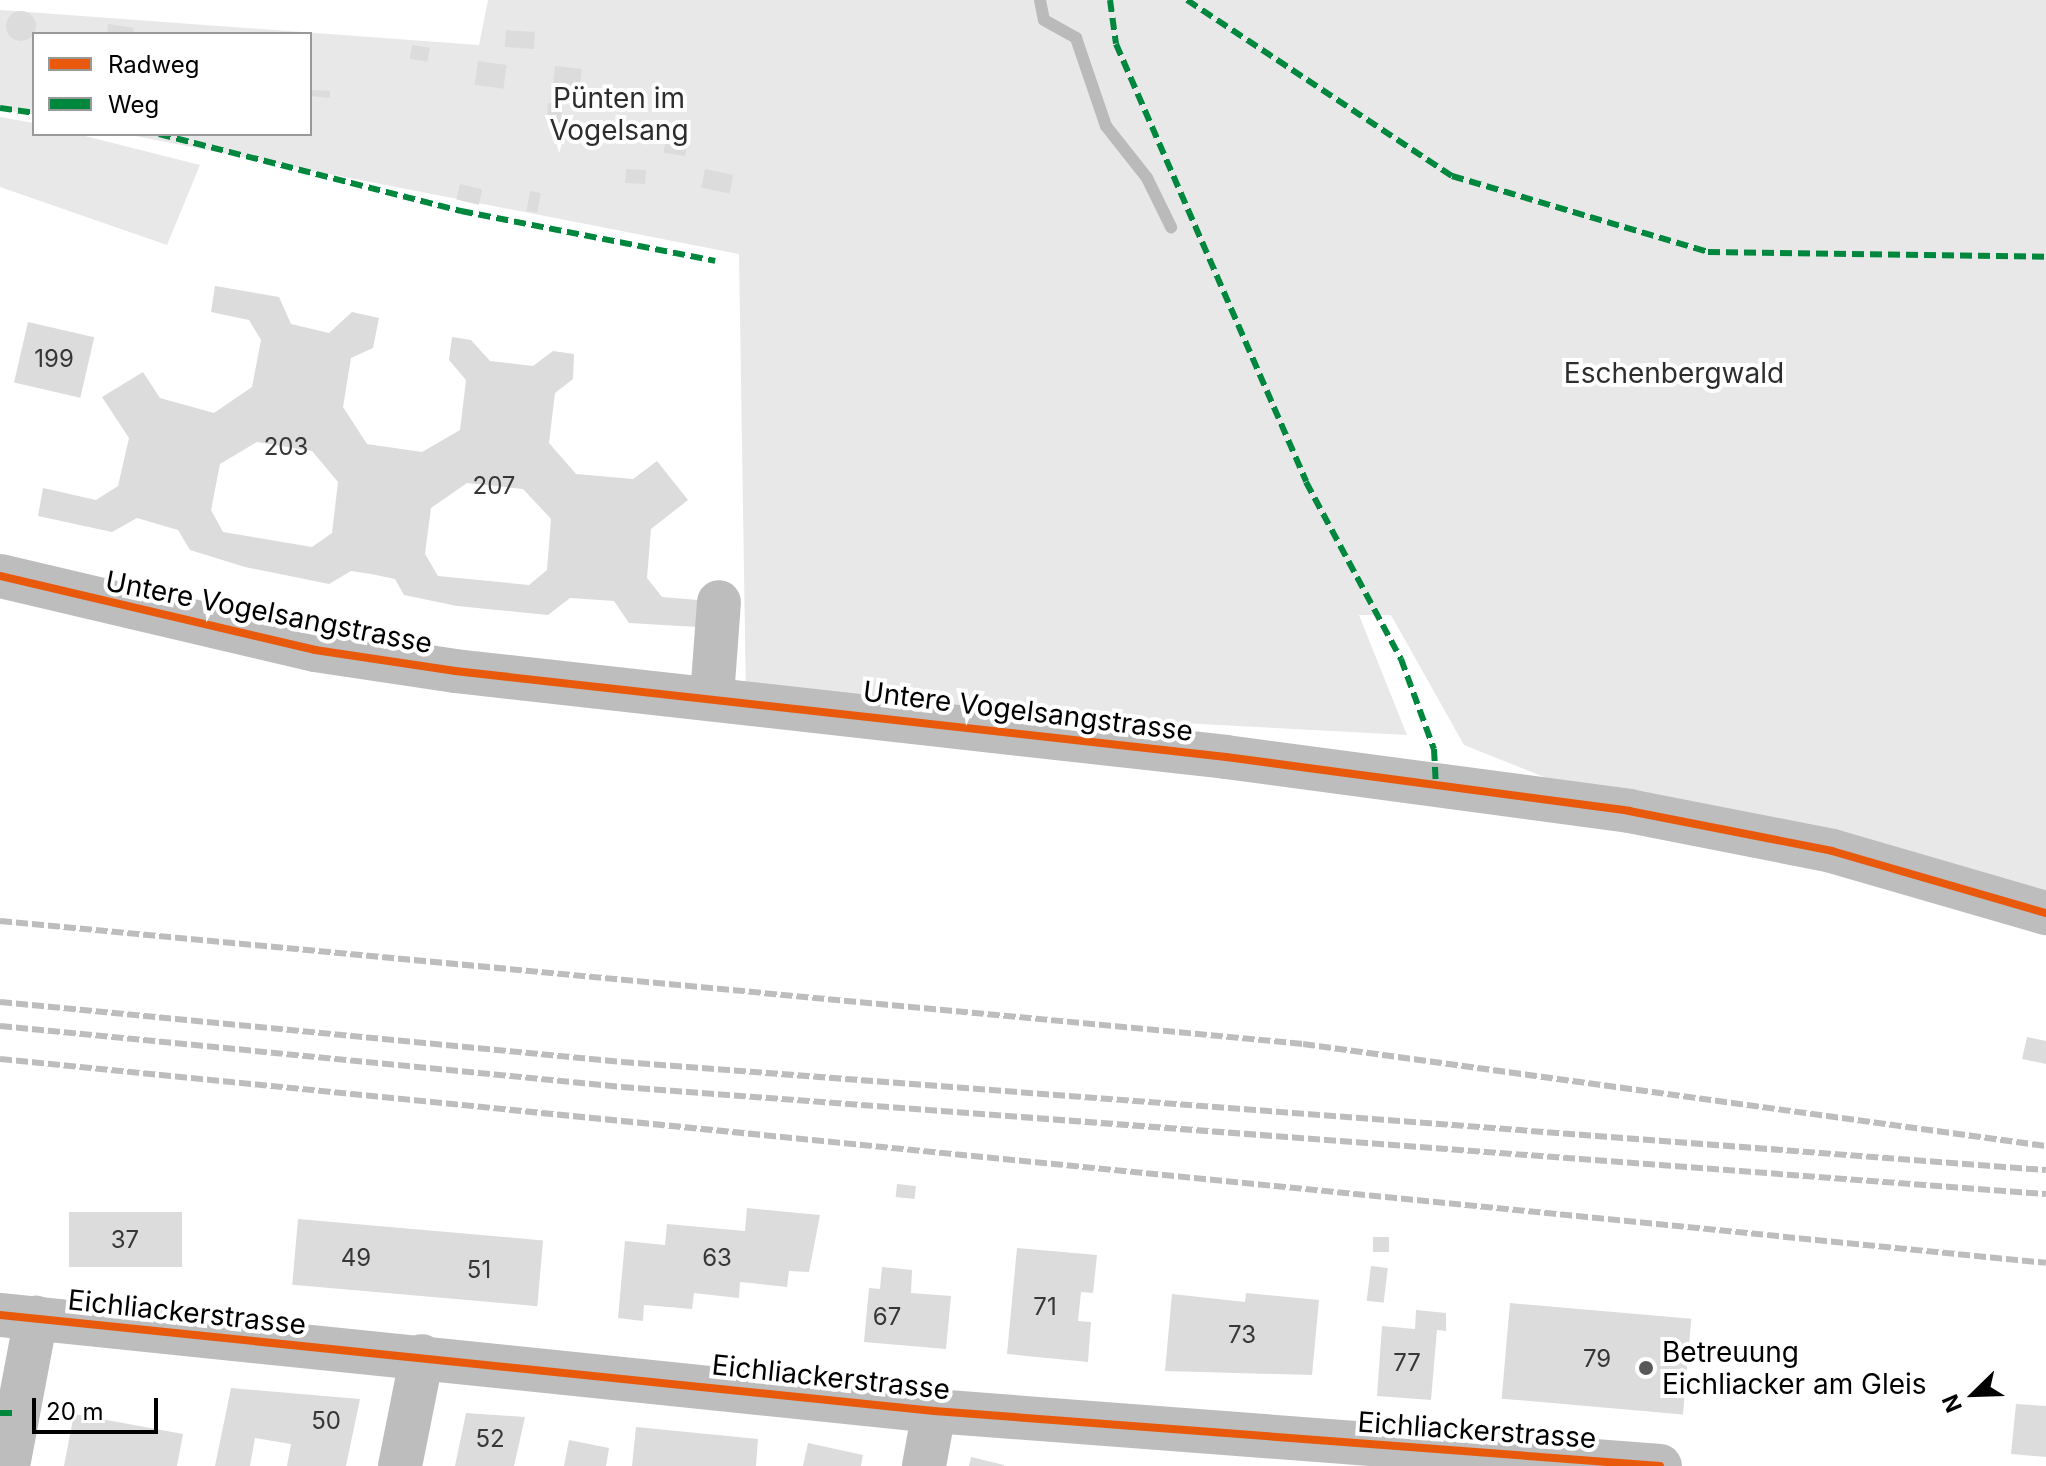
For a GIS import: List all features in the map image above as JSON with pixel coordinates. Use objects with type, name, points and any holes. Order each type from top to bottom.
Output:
[{"type":"main road","name":"Untere Vogelsangstrasse","points":[[0,576],[315,650],[1629,811],[1832,851],[2046,913]]},
{"type":"main road","points":[[712,697],[719,602]]},
{"type":"main road","points":[[8,1466],[9,1413],[18,1317]]},
{"type":"main road","name":"Eichliackerstrasse","points":[[18,1317],[422,1356],[934,1411],[1426,1457],[1660,1466]]},
{"type":"main road","points":[[400,1466],[422,1356]]},
{"type":"main road","points":[[924,1466],[934,1411]]},
{"type":"green space","name":"Eschenbergwald","points":[[488,0],[2046,0],[2046,892],[1629,811],[1464,745],[1391,615],[1359,615],[1407,735],[746,700],[739,254],[135,136],[312,136],[312,33],[479,45]]},
{"type":"green space","name":"Eschenbergwald","points":[[0,10],[301,32],[32,32],[32,114],[0,110]]},
{"type":"green space","points":[[0,117],[32,123],[32,136],[85,136],[200,165],[167,245],[0,187]]},
{"type":"building","points":[[15,12],[27,12],[35,20],[35,32],[27,40],[15,40],[7,32],[7,20]]},
{"type":"building","points":[[108,24],[134,28],[133,32],[107,32]]},
{"type":"building","points":[[506,30],[535,32],[534,49],[505,47]]},
{"type":"building","points":[[412,45],[430,48],[428,62],[410,59]]},
{"type":"building","points":[[478,61],[507,65],[503,89],[475,85]]},
{"type":"building","points":[[555,66],[582,69],[580,89],[553,86]]},
{"type":"building","points":[[312,90],[330,91],[330,98],[312,96]]},
{"type":"building","points":[[548,103],[562,104],[561,123],[547,122]]},
{"type":"building","points":[[666,136],[688,139],[685,156],[664,153]]},
{"type":"building","points":[[626,169],[646,170],[645,184],[625,183]]},
{"type":"building","points":[[705,169],[733,175],[729,194],[701,188]]},
{"type":"building","points":[[460,184],[482,189],[479,205],[456,200]]},
{"type":"building","points":[[530,191],[541,193],[537,213],[527,211]]},
{"type":"building","points":[[215,286],[279,297],[291,324],[329,333],[352,312],[379,318],[373,348],[351,358],[343,407],[367,444],[422,452],[460,430],[466,380],[449,360],[452,337],[471,340],[490,361],[533,366],[553,351],[574,354],[573,379],[555,393],[549,443],[576,474],[633,479],[657,461],[688,500],[651,529],[647,578],[662,597],[698,600],[698,627],[629,623],[614,601],[570,598],[548,615],[457,606],[404,595],[395,579],[371,574],[351,571],[329,584],[245,567],[190,550],[178,530],[137,518],[112,532],[38,516],[43,488],[96,500],[118,486],[129,438],[102,397],[143,372],[160,398],[214,413],[252,387],[261,340],[249,320],[211,312]],"holes":[[[257,442],[312,451],[338,482],[332,533],[312,547],[223,532],[211,510],[220,464]],[[467,483],[523,489],[551,519],[547,570],[529,585],[438,576],[425,554],[431,508]]]},
{"type":"building","points":[[28,322],[94,337],[80,398],[14,382]]},
{"type":"building","points":[[2027,1037],[2046,1041],[2046,1064],[2022,1059]]},
{"type":"building","points":[[897,1184],[916,1186],[915,1199],[896,1197]]},
{"type":"building","points":[[747,1208],[820,1215],[809,1272],[789,1271],[787,1287],[740,1282],[739,1298],[694,1293],[692,1309],[644,1305],[643,1321],[618,1318],[625,1241],[665,1245],[667,1224],[745,1231]]},
{"type":"building","points":[[69,1212],[182,1212],[182,1267],[69,1267]]},
{"type":"building","points":[[298,1219],[543,1240],[537,1306],[292,1285]]},
{"type":"building","points":[[1373,1237],[1389,1237],[1389,1252],[1373,1252]]},
{"type":"building","points":[[1017,1248],[1097,1255],[1093,1293],[1081,1292],[1078,1321],[1091,1322],[1088,1362],[1007,1354]]},
{"type":"building","points":[[1371,1266],[1388,1268],[1384,1303],[1367,1301]]},
{"type":"building","points":[[882,1267],[912,1270],[911,1293],[951,1296],[946,1349],[864,1342],[869,1288],[880,1289]]},
{"type":"building","points":[[1246,1293],[1319,1300],[1312,1375],[1165,1371],[1172,1294],[1245,1302]]},
{"type":"building","points":[[1510,1303],[1691,1319],[1683,1414],[1502,1399]]},
{"type":"building","points":[[1416,1310],[1446,1313],[1446,1331],[1437,1330],[1431,1400],[1377,1396],[1382,1326],[1415,1329]]},
{"type":"building","points":[[231,1388],[360,1399],[346,1466],[287,1466],[291,1444],[255,1438],[250,1466],[215,1466]]},
{"type":"building","points":[[2016,1404],[2046,1406],[2046,1457],[2011,1454]]},
{"type":"building","points":[[466,1413],[525,1417],[514,1466],[455,1466]]},
{"type":"building","points":[[74,1414],[183,1434],[177,1466],[64,1466]]},
{"type":"building","points":[[636,1427],[758,1439],[756,1466],[632,1466]]},
{"type":"building","points":[[569,1440],[609,1448],[606,1466],[564,1466]]},
{"type":"building","points":[[808,1443],[863,1455],[861,1466],[803,1466]]},
{"type":"building","points":[[971,1457],[1004,1465],[1004,1466],[969,1466]]},
{"type":"waterway","points":[[1040,0],[1044,20],[1076,38],[1106,126],[1147,178],[1171,227]]},
{"type":"railway","points":[[0,921],[1303,1044],[2046,1146]]},
{"type":"railway","points":[[0,1002],[622,1062],[2046,1170]]},
{"type":"railway","points":[[0,1026],[622,1087],[2046,1194]]},
{"type":"railway","points":[[0,1059],[2046,1263]]},
{"type":"marked path","points":[[1110,0],[1116,44],[1306,482],[1401,659],[1434,749],[1436,786]]},
{"type":"marked path","points":[[1187,0],[1452,176],[1708,252],[2046,257]]},
{"type":"marked path","points":[[0,108],[32,113]]},
{"type":"marked path","points":[[167,136],[461,211],[715,261]]},
{"type":"marked path","points":[[0,1413],[18,1413]]},
{"type":"cycle path","points":[[0,576],[315,650],[455,671],[1226,757],[1629,811],[1832,851],[2046,913]]},
{"type":"cycle path","points":[[0,1315],[934,1411],[1660,1466]]},
{"type":"place","name":"Betreuung Eichliacker am Gleis","points":[[1646,1368]]},
{"type":"park label","name":"Pünten im Vogelsang","points":[[619,114]]}]
